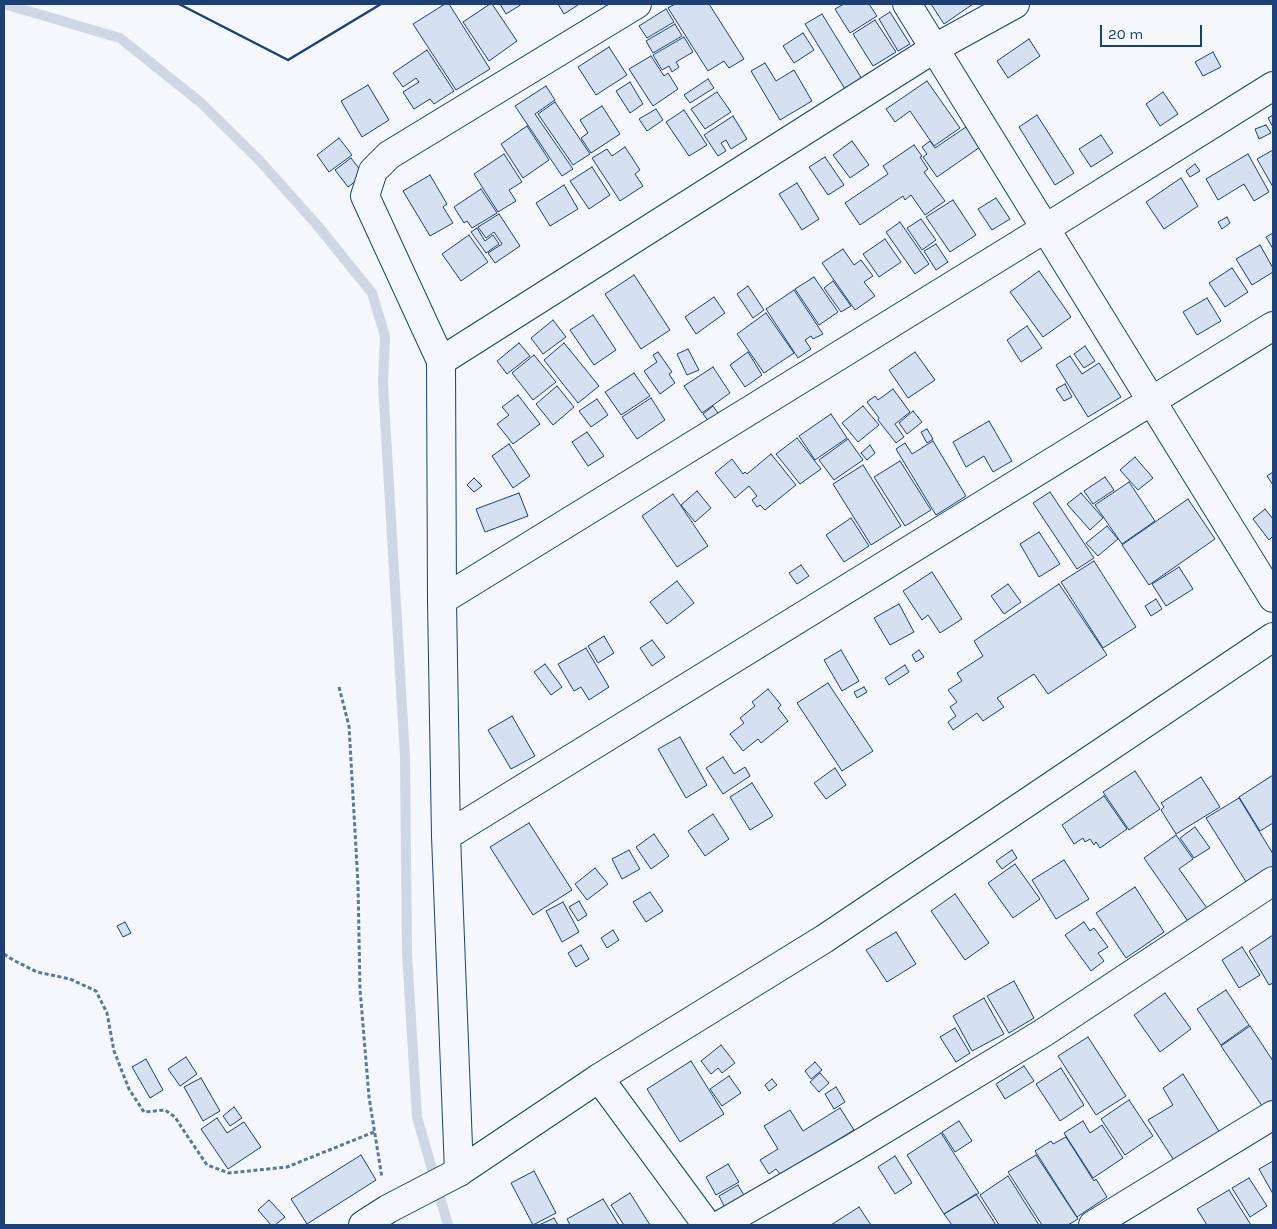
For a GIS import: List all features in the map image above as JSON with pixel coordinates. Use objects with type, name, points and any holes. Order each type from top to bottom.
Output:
[{"type":"street","points":[[458,1172],[446,836],[442,600],[441,361],[365,196],[373,170],[389,155],[636,4]]},
{"type":"street","points":[[907,4],[1273,598]]},
{"type":"street","points":[[441,361],[935,48],[1015,4]]},
{"type":"street","points":[[442,600],[1273,86]]},
{"type":"street","points":[[446,836],[1273,326]]},
{"type":"street","points":[[363,1225],[390,1217],[599,1078],[824,939],[1273,637]]},
{"type":"street","points":[[720,1225],[853,1148],[1043,1033],[1273,881]]},
{"type":"street","points":[[599,1078],[708,1225]]},
{"type":"street","points":[[1093,1225],[1273,1115]]},
{"type":"path","points":[[339,687],[350,726],[358,884],[360,989],[369,1097],[379,1165],[390,1217]]},
{"type":"path","points":[[4,954],[37,972],[70,978],[96,991],[107,1013],[114,1051],[129,1089],[144,1112],[164,1110],[175,1117],[206,1165],[229,1173],[288,1166],[374,1132]]},
{"type":"building","points":[[445,4],[449,4],[490,69],[456,90],[413,24]]},
{"type":"building","points":[[492,4],[517,41],[489,61],[463,22]]},
{"type":"building","points":[[500,4],[522,4],[506,14]]},
{"type":"building","points":[[558,4],[577,4],[578,5],[564,14]]},
{"type":"building","points":[[675,4],[709,4],[744,59],[729,68],[724,61],[708,71],[668,8]]},
{"type":"building","points":[[844,4],[869,4],[877,16],[850,33],[835,9]]},
{"type":"building","points":[[931,4],[973,4],[944,24]]},
{"type":"building","points":[[666,9],[674,22],[647,38],[639,26]]},
{"type":"building","points":[[890,12],[910,44],[898,51],[879,19]]},
{"type":"building","points":[[822,14],[862,79],[845,89],[805,24]]},
{"type":"building","points":[[875,20],[896,52],[873,66],[853,34]]},
{"type":"building","points":[[675,24],[682,36],[653,53],[646,41]]},
{"type":"building","points":[[803,33],[814,50],[794,63],[783,46]]},
{"type":"building","points":[[684,37],[693,52],[676,62],[679,67],[672,72],[669,66],[662,70],[653,55]]},
{"type":"building","points":[[1029,39],[1040,56],[1008,78],[997,61]]},
{"type":"building","points":[[609,47],[627,75],[596,95],[578,67]]},
{"type":"building","points":[[427,50],[454,91],[434,104],[430,99],[414,109],[403,92],[419,82],[416,78],[403,87],[393,73]]},
{"type":"building","points":[[1213,52],[1221,67],[1203,76],[1195,62]]},
{"type":"building","points":[[651,56],[664,76],[668,73],[678,89],[653,106],[629,69]]},
{"type":"building","points":[[765,63],[776,81],[794,70],[812,101],[780,120],[751,71]]},
{"type":"building","points":[[708,79],[714,88],[690,103],[684,95]]},
{"type":"building","points":[[927,81],[960,128],[934,146],[910,111],[895,122],[886,109]]},
{"type":"building","points":[[630,82],[643,104],[630,113],[616,91]]},
{"type":"building","points":[[368,85],[389,120],[362,137],[341,101]]},
{"type":"building","points":[[546,86],[555,100],[535,114],[573,169],[562,176],[515,106]]},
{"type":"building","points":[[717,92],[731,112],[705,129],[691,109]]},
{"type":"building","points":[[1163,92],[1178,114],[1160,126],[1146,104]]},
{"type":"building","points":[[555,102],[590,154],[573,165],[538,114]]},
{"type":"building","points":[[602,106],[620,134],[591,153],[581,138],[588,133],[580,120]]},
{"type":"building","points":[[656,109],[663,120],[647,131],[639,119]]},
{"type":"building","points":[[684,110],[707,145],[689,156],[666,122]]},
{"type":"building","points":[[1037,115],[1074,173],[1055,185],[1019,127]]},
{"type":"building","points":[[1273,115],[1273,127],[1268,118]]},
{"type":"building","points":[[733,116],[747,139],[731,149],[726,140],[721,143],[726,151],[718,156],[704,135]]},
{"type":"building","points":[[1266,125],[1271,133],[1259,139],[1255,129]]},
{"type":"building","points":[[527,126],[549,160],[523,178],[501,144]]},
{"type":"building","points":[[966,127],[980,147],[937,177],[923,157],[927,154],[922,147],[930,141],[935,148]]},
{"type":"building","points":[[1101,135],[1113,153],[1091,167],[1079,149]]},
{"type":"building","points":[[339,138],[352,155],[329,172],[317,155]]},
{"type":"building","points":[[852,141],[869,165],[850,178],[833,155]]},
{"type":"building","points":[[914,145],[928,169],[924,172],[945,201],[925,215],[911,195],[905,200],[903,196],[860,225],[845,203],[888,174],[883,166]]},
{"type":"building","points":[[625,147],[640,170],[635,174],[643,186],[620,201],[592,158],[607,149],[612,156]]},
{"type":"building","points":[[1273,150],[1273,187],[1257,159]]},
{"type":"building","points":[[504,154],[522,182],[509,190],[516,201],[498,212],[474,174]]},
{"type":"building","points":[[1248,154],[1269,192],[1254,201],[1244,184],[1218,200],[1206,179]]},
{"type":"building","points":[[825,157],[844,185],[828,195],[809,167]]},
{"type":"building","points":[[351,158],[364,175],[348,187],[335,170]]},
{"type":"building","points":[[1195,164],[1200,171],[1190,177],[1186,171]]},
{"type":"building","points":[[592,167],[610,195],[589,209],[570,181]]},
{"type":"building","points":[[430,175],[447,204],[443,207],[453,223],[430,236],[403,191]]},
{"type":"building","points":[[1181,178],[1198,206],[1164,229],[1146,202]]},
{"type":"building","points":[[797,183],[819,219],[802,230],[779,194]]},
{"type":"building","points":[[564,185],[578,209],[550,226],[536,203]]},
{"type":"building","points":[[481,189],[497,213],[472,228],[467,221],[464,223],[454,207]]},
{"type":"building","points":[[996,198],[1010,219],[992,230],[978,209]]},
{"type":"building","points":[[953,200],[976,235],[950,252],[926,217]]},
{"type":"building","points":[[499,214],[520,246],[495,263],[488,253],[502,244],[494,232],[486,238],[478,227]]},
{"type":"building","points":[[1227,217],[1230,223],[1222,229],[1218,222]]},
{"type":"building","points":[[921,219],[936,240],[922,250],[907,228]]},
{"type":"building","points":[[900,222],[929,264],[915,274],[886,232]]},
{"type":"building","points":[[477,228],[485,241],[493,235],[499,244],[486,253],[471,232]]},
{"type":"building","points":[[1273,233],[1273,249],[1266,237]]},
{"type":"building","points":[[469,235],[488,262],[461,281],[442,254]]},
{"type":"building","points":[[885,239],[901,262],[879,277],[863,254]]},
{"type":"building","points":[[936,244],[948,262],[936,270],[924,251]]},
{"type":"building","points":[[1260,245],[1273,268],[1273,272],[1252,285],[1236,259]]},
{"type":"building","points":[[843,249],[854,265],[861,260],[873,276],[864,282],[875,296],[855,310],[822,263]]},
{"type":"building","points":[[1232,268],[1248,292],[1225,307],[1209,283]]},
{"type":"building","points":[[1039,271],[1071,317],[1043,337],[1010,292]]},
{"type":"building","points":[[634,275],[670,330],[641,349],[605,294]]},
{"type":"building","points":[[814,277],[838,312],[819,325],[795,289]]},
{"type":"building","points":[[833,281],[851,306],[841,312],[824,288]]},
{"type":"building","points":[[748,286],[764,310],[753,318],[737,294]]},
{"type":"building","points":[[794,290],[823,334],[813,339],[811,336],[805,340],[811,349],[798,358],[766,309]]},
{"type":"building","points":[[714,297],[725,313],[696,334],[685,317]]},
{"type":"building","points":[[1207,298],[1221,321],[1197,335],[1183,312]]},
{"type":"building","points":[[766,313],[794,353],[764,373],[737,334]]},
{"type":"building","points":[[593,315],[616,350],[594,365],[570,330]]},
{"type":"building","points":[[553,320],[566,337],[543,354],[531,338]]},
{"type":"building","points":[[1027,326],[1042,348],[1021,362],[1007,340]]},
{"type":"building","points":[[519,343],[530,356],[507,374],[497,361]]},
{"type":"building","points":[[564,343],[599,386],[578,403],[544,360]]},
{"type":"building","points":[[1085,346],[1095,361],[1084,368],[1074,354]]},
{"type":"building","points":[[688,349],[699,370],[687,375],[677,354]]},
{"type":"building","points":[[658,352],[672,372],[669,374],[675,383],[660,394],[644,371],[657,362],[653,355]]},
{"type":"building","points":[[748,352],[762,375],[745,387],[730,365]]},
{"type":"building","points":[[915,352],[935,380],[908,398],[889,370]]},
{"type":"building","points":[[534,355],[556,382],[533,400],[512,373]]},
{"type":"building","points":[[1070,356],[1082,374],[1099,363],[1121,397],[1088,417],[1056,365]]},
{"type":"building","points":[[713,367],[730,393],[702,413],[684,386]]},
{"type":"building","points":[[634,373],[650,396],[621,415],[605,392]]},
{"type":"building","points":[[1065,384],[1072,397],[1064,401],[1056,389]]},
{"type":"building","points":[[557,386],[574,407],[553,425],[536,404]]},
{"type":"building","points":[[893,389],[910,412],[895,424],[904,437],[896,443],[867,402],[875,396],[878,400]]},
{"type":"building","points":[[518,395],[540,424],[513,444],[497,424],[509,415],[502,407]]},
{"type":"building","points":[[651,398],[665,420],[637,439],[622,417]]},
{"type":"building","points":[[597,399],[608,415],[591,427],[579,411]]},
{"type":"building","points":[[713,406],[720,416],[710,423],[703,414]]},
{"type":"building","points":[[863,406],[879,425],[858,442],[842,423]]},
{"type":"building","points":[[913,411],[922,422],[907,434],[899,423]]},
{"type":"building","points":[[831,414],[847,438],[815,460],[799,436]]},
{"type":"building","points":[[989,421],[1012,461],[993,472],[984,456],[966,467],[953,442]]},
{"type":"building","points":[[927,429],[933,439],[927,443],[921,432]]},
{"type":"building","points":[[587,432],[604,456],[588,466],[572,442]]},
{"type":"building","points":[[797,438],[821,469],[800,484],[776,454]]},
{"type":"building","points":[[848,439],[863,460],[834,480],[819,460]]},
{"type":"building","points":[[933,441],[966,496],[936,515],[896,449],[905,443],[912,454]]},
{"type":"building","points":[[509,444],[530,476],[513,488],[492,456]]},
{"type":"building","points":[[870,445],[875,453],[867,460],[861,453]]},
{"type":"building","points":[[771,454],[796,485],[765,510],[760,505],[757,507],[752,500],[757,496],[749,486],[735,498],[715,473],[732,459],[743,474],[745,472],[747,474]]},
{"type":"building","points":[[1135,457],[1153,478],[1138,490],[1120,470]]},
{"type":"building","points":[[900,461],[931,510],[905,526],[874,477]]},
{"type":"building","points":[[863,465],[901,526],[871,545],[833,484]]},
{"type":"building","points":[[1273,472],[1273,485],[1267,476]]},
{"type":"building","points":[[1105,477],[1114,490],[1093,504],[1084,491]]},
{"type":"building","points":[[474,478],[482,486],[474,492],[467,485]]},
{"type":"building","points":[[1129,482],[1155,521],[1122,544],[1095,505]]},
{"type":"building","points":[[697,491],[711,508],[695,522],[681,505]]},
{"type":"building","points":[[1050,492],[1094,558],[1077,569],[1033,503]]},
{"type":"building","points":[[519,493],[528,516],[485,532],[476,509]]},
{"type":"building","points":[[1081,493],[1103,518],[1090,530],[1067,504]]},
{"type":"building","points":[[673,494],[708,546],[677,567],[642,516]]},
{"type":"building","points":[[1188,499],[1215,539],[1149,585],[1122,545]]},
{"type":"building","points":[[1265,509],[1273,519],[1273,536],[1269,540],[1253,519]]},
{"type":"building","points":[[851,518],[869,546],[844,562],[826,535]]},
{"type":"building","points":[[1107,526],[1118,539],[1098,556],[1086,543]]},
{"type":"building","points":[[1039,532],[1060,564],[1039,577],[1020,544]]},
{"type":"building","points":[[1094,561],[1136,627],[1103,648],[1061,582]]},
{"type":"building","points":[[801,565],[809,576],[797,584],[789,573]]},
{"type":"building","points":[[1179,567],[1193,589],[1166,606],[1152,584]]},
{"type":"building","points":[[932,572],[962,619],[940,633],[928,615],[922,620],[903,591]]},
{"type":"building","points":[[677,581],[694,603],[667,624],[650,602]]},
{"type":"building","points":[[1008,584],[1021,602],[1004,614],[991,596]]},
{"type":"building","points":[[1059,584],[1107,655],[1048,694],[1034,674],[997,698],[1004,707],[983,721],[977,713],[953,730],[948,722],[956,716],[950,707],[957,702],[948,690],[962,681],[957,673],[983,656],[974,641]]},
{"type":"building","points":[[1156,599],[1162,609],[1151,616],[1145,606]]},
{"type":"building","points":[[899,604],[914,632],[890,645],[874,618]]},
{"type":"building","points":[[604,636],[614,653],[598,663],[588,646]]},
{"type":"building","points":[[652,640],[665,657],[652,666],[640,648]]},
{"type":"building","points":[[586,648],[609,687],[589,700],[581,687],[574,691],[558,664]]},
{"type":"building","points":[[841,650],[859,681],[842,691],[824,660]]},
{"type":"building","points":[[919,650],[924,657],[916,662],[912,655]]},
{"type":"building","points":[[545,664],[562,687],[551,695],[534,672]]},
{"type":"building","points":[[905,665],[909,672],[889,685],[885,678]]},
{"type":"building","points":[[828,683],[873,751],[842,771],[797,703]]},
{"type":"building","points":[[864,687],[867,692],[857,698],[854,692]]},
{"type":"building","points":[[768,689],[781,705],[778,708],[788,721],[761,743],[758,739],[743,751],[730,734],[744,723],[740,718],[755,706],[752,702]]},
{"type":"building","points":[[512,716],[535,756],[511,769],[488,730]]},
{"type":"building","points":[[680,737],[707,785],[686,798],[658,749]]},
{"type":"building","points":[[723,757],[734,774],[745,767],[750,776],[723,794],[706,768]]},
{"type":"building","points":[[835,768],[846,785],[826,799],[814,783]]},
{"type":"building","points":[[1135,771],[1160,809],[1129,830],[1103,792]]},
{"type":"building","points":[[1273,775],[1273,823],[1260,831],[1239,797]]},
{"type":"building","points":[[1201,777],[1220,807],[1176,834],[1161,810],[1164,807],[1161,803]]},
{"type":"building","points":[[752,783],[773,816],[750,830],[730,797]]},
{"type":"building","points":[[1104,796],[1127,829],[1100,848],[1096,842],[1094,845],[1090,839],[1085,842],[1083,838],[1074,844],[1062,825]]},
{"type":"building","points":[[1239,798],[1273,854],[1273,869],[1248,885],[1206,818]]},
{"type":"building","points":[[713,814],[729,839],[705,856],[688,831]]},
{"type":"building","points":[[529,823],[572,890],[533,915],[490,847]]},
{"type":"building","points":[[1195,827],[1210,848],[1194,858],[1180,838]]},
{"type":"building","points":[[654,834],[669,856],[651,869],[636,847]]},
{"type":"building","points":[[1176,835],[1193,859],[1179,869],[1209,911],[1190,924],[1144,858]]},
{"type":"building","points":[[629,850],[640,869],[622,879],[612,859]]},
{"type":"building","points":[[1012,850],[1017,858],[1002,869],[996,861]]},
{"type":"building","points":[[1064,860],[1089,899],[1056,919],[1032,880]]},
{"type":"building","points":[[1015,864],[1040,899],[1013,918],[988,883]]},
{"type":"building","points":[[595,868],[608,884],[587,900],[575,884]]},
{"type":"building","points":[[1135,887],[1164,932],[1126,958],[1096,913]]},
{"type":"building","points":[[650,892],[663,911],[646,922],[633,902]]},
{"type":"building","points":[[955,894],[989,943],[965,960],[931,911]]},
{"type":"building","points":[[579,901],[587,915],[578,921],[569,907]]},
{"type":"building","points":[[563,902],[579,932],[562,942],[546,911]]},
{"type":"building","points":[[125,922],[131,933],[123,937],[117,926]]},
{"type":"building","points":[[1084,922],[1090,931],[1094,928],[1108,947],[1098,953],[1104,961],[1091,971],[1065,935]]},
{"type":"building","points":[[613,930],[619,940],[607,948],[601,938]]},
{"type":"building","points":[[896,932],[916,964],[887,982],[866,950]]},
{"type":"building","points":[[1273,935],[1273,983],[1269,985],[1249,951]]},
{"type":"building","points":[[581,945],[589,959],[576,967],[568,953]]},
{"type":"building","points":[[1242,947],[1260,975],[1239,988],[1222,960]]},
{"type":"building","points":[[1014,981],[1034,1018],[1009,1033],[987,996]]},
{"type":"building","points":[[1226,990],[1249,1025],[1221,1045],[1197,1009]]},
{"type":"building","points":[[1165,993],[1191,1029],[1160,1052],[1134,1015]]},
{"type":"building","points":[[984,998],[1004,1034],[972,1051],[953,1016]]},
{"type":"building","points":[[1250,1026],[1273,1061],[1273,1109],[1267,1113],[1221,1046]]},
{"type":"building","points":[[955,1028],[970,1053],[956,1062],[940,1037]]},
{"type":"building","points":[[1088,1037],[1126,1096],[1096,1115],[1058,1056]]},
{"type":"building","points":[[721,1045],[735,1063],[722,1073],[718,1068],[711,1074],[701,1061]]},
{"type":"building","points":[[186,1057],[197,1074],[180,1086],[168,1069]]},
{"type":"building","points":[[146,1059],[163,1090],[150,1098],[132,1067]]},
{"type":"building","points":[[691,1061],[724,1114],[680,1142],[647,1089]]},
{"type":"building","points":[[815,1062],[822,1070],[811,1079],[805,1071]]},
{"type":"building","points":[[1024,1066],[1034,1081],[1005,1099],[996,1084]]},
{"type":"building","points":[[1061,1068],[1084,1105],[1060,1121],[1036,1084]]},
{"type":"building","points":[[820,1073],[829,1083],[819,1092],[810,1082]]},
{"type":"building","points":[[1183,1074],[1220,1133],[1175,1162],[1148,1120],[1173,1105],[1163,1088]]},
{"type":"building","points":[[729,1076],[741,1093],[722,1106],[710,1089]]},
{"type":"building","points":[[201,1078],[220,1111],[203,1121],[184,1087]]},
{"type":"building","points":[[772,1079],[777,1085],[769,1091],[765,1085]]},
{"type":"building","points":[[836,1087],[845,1102],[834,1109],[825,1094]]},
{"type":"building","points":[[1129,1100],[1153,1136],[1125,1155],[1101,1119]]},
{"type":"building","points":[[234,1107],[242,1118],[230,1126],[223,1116]]},
{"type":"building","points":[[840,1108],[854,1130],[781,1175],[776,1169],[769,1174],[760,1160],[778,1149],[764,1126],[790,1110],[803,1131]]},
{"type":"building","points":[[217,1118],[227,1133],[244,1122],[261,1147],[228,1169],[201,1129]]},
{"type":"building","points":[[959,1121],[972,1141],[955,1152],[942,1132]]},
{"type":"building","points":[[1083,1121],[1090,1133],[1102,1125],[1123,1158],[1093,1178],[1064,1133]]},
{"type":"building","points":[[941,1133],[979,1193],[944,1214],[907,1155]]},
{"type":"building","points":[[1066,1137],[1094,1181],[1096,1179],[1107,1197],[1077,1217],[1035,1151],[1051,1141],[1053,1144]]},
{"type":"building","points":[[361,1155],[376,1180],[307,1224],[291,1199]]},
{"type":"building","points":[[1036,1155],[1078,1219],[1068,1225],[1042,1225],[1008,1172]]},
{"type":"building","points":[[895,1156],[912,1183],[895,1194],[878,1167]]},
{"type":"building","points":[[1273,1161],[1273,1194],[1259,1169]]},
{"type":"building","points":[[728,1164],[739,1182],[716,1195],[706,1177]]},
{"type":"building","points":[[534,1171],[556,1213],[533,1225],[511,1183]]},
{"type":"building","points":[[1008,1176],[1039,1225],[999,1225],[980,1195]]},
{"type":"building","points":[[1249,1178],[1267,1206],[1250,1217],[1232,1188]]},
{"type":"building","points":[[738,1185],[745,1197],[725,1208],[719,1196]]},
{"type":"building","points":[[1229,1190],[1251,1225],[1207,1225],[1197,1209]]},
{"type":"building","points":[[630,1193],[650,1225],[624,1225],[611,1205]]},
{"type":"building","points":[[976,1194],[996,1225],[952,1225],[944,1214]]},
{"type":"building","points":[[603,1199],[619,1225],[570,1225],[567,1219]]},
{"type":"building","points":[[269,1200],[285,1217],[275,1225],[271,1225],[258,1210]]},
{"type":"building","points":[[859,1207],[871,1225],[831,1225]]},
{"type":"building","points":[[554,1218],[558,1225],[539,1225]]},
{"type":"waterway","points":[[4,4],[120,38],[200,102],[259,160],[317,225],[372,293],[385,336],[383,384],[405,757],[407,953],[417,1117],[448,1225]]},
{"type":"wall","points":[[179,4],[288,60],[381,4]]}]
